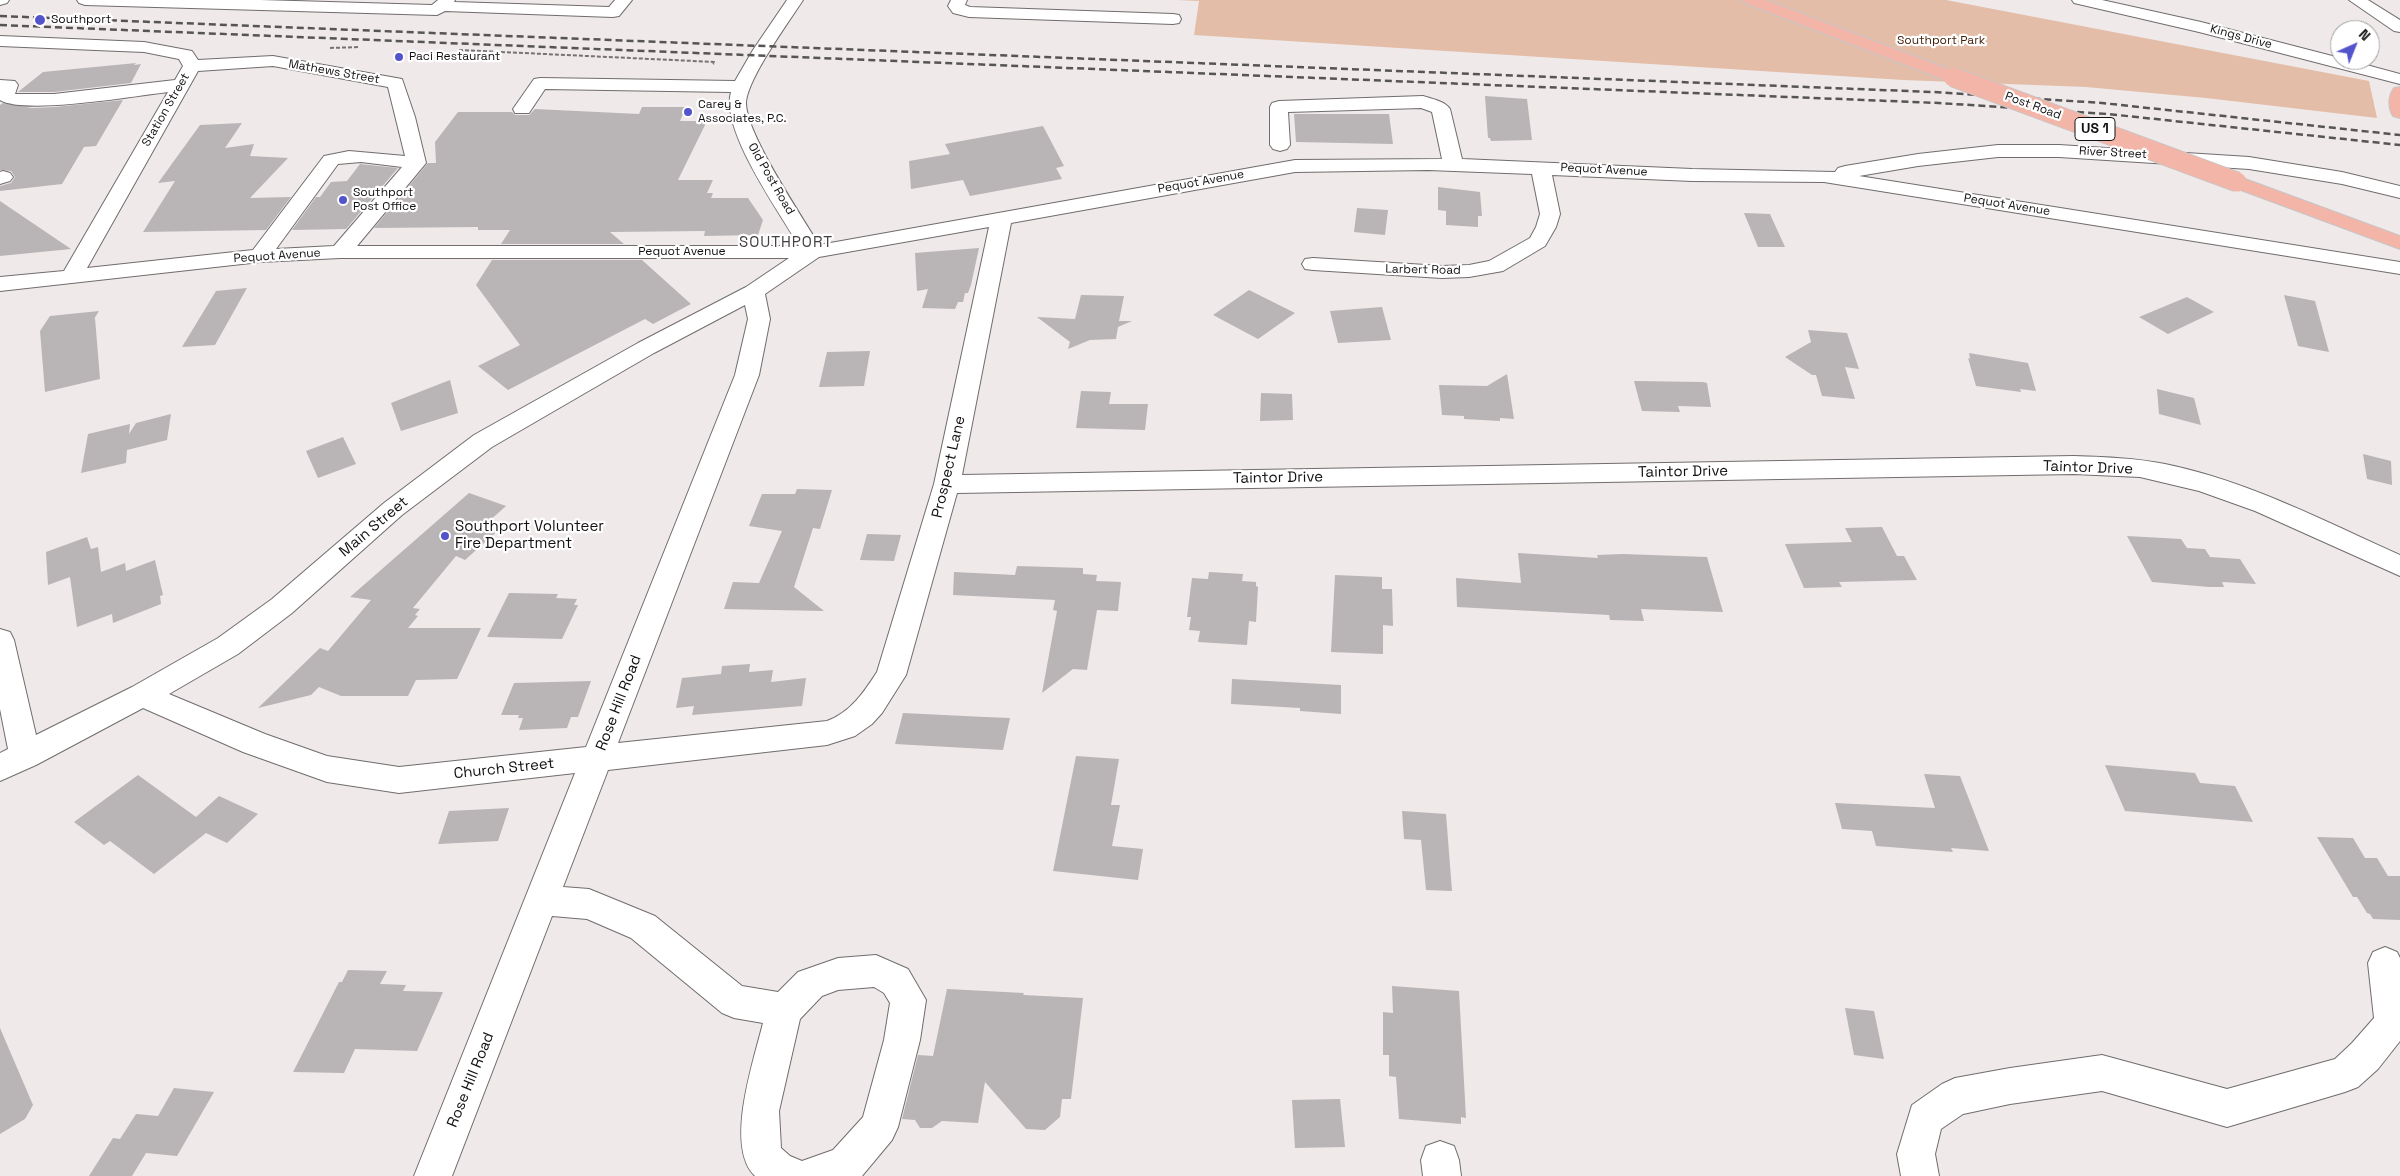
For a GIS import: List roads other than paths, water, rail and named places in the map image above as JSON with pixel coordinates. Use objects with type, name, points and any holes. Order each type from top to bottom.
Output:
[{"type":"main road","name":"Post Road","points":[[1751,0],[2400,243]]},
{"type":"main road","points":[[2400,92],[2398,103],[2400,112]]},
{"type":"street","points":[[87,0],[437,10],[443,3],[613,12],[624,0]]},
{"type":"street","points":[[740,95],[750,70],[796,0]]},
{"type":"street","points":[[959,0],[956,6],[959,10],[969,12],[1173,19]]},
{"type":"street","name":"Kings Drive","points":[[2080,0],[2201,27],[2400,79]]},
{"type":"street","points":[[2357,0],[2400,27]]},
{"type":"street","name":"Station Street","points":[[0,41],[144,47],[186,55],[192,66],[72,275]]},
{"type":"street","name":"Mathews Street","points":[[192,66],[273,61],[396,83],[416,163]]},
{"type":"street","points":[[522,109],[540,83],[740,95]]},
{"type":"street","points":[[0,84],[9,85],[6,90],[6,96],[11,99],[54,100],[181,85]]},
{"type":"street","points":[[593,102],[740,95]]},
{"type":"street","name":"Old Post Road","points":[[740,95],[741,124],[751,146],[813,252]]},
{"type":"street","points":[[1280,145],[1279,107],[1380,105],[1423,102],[1441,109],[1453,164]]},
{"type":"street","name":"River Street","points":[[1824,176],[1918,160],[1998,152],[2059,150],[2249,162],[2333,177],[2400,192]]},
{"type":"street","points":[[260,256],[331,160],[338,157],[374,158],[416,163]]},
{"type":"street","points":[[340,252],[416,163]]},
{"type":"street","name":"Pequot Avenue","points":[[0,284],[260,256],[340,252],[813,252],[1296,166],[1357,163],[1541,167],[1765,177],[1824,176],[2400,268]]},
{"type":"street","name":"Larbert Road","points":[[1313,264],[1442,272],[1469,271],[1495,266],[1538,242],[1546,227],[1550,214],[1541,167]]},
{"type":"street","name":"Prospect Lane","points":[[872,705],[892,674],[947,484],[1001,220]]},
{"type":"street","points":[[754,292],[813,252]]},
{"type":"street","name":"Main Street","points":[[12,762],[142,694],[228,646],[282,606],[393,509],[483,441],[646,348],[754,292]]},
{"type":"street","name":"Rose Hill Road","points":[[433,1176],[747,376],[759,319],[754,292]]},
{"type":"street","name":"Taintor Drive","points":[[947,484],[2074,465],[2127,467],[2179,476],[2253,500],[2400,566]]},
{"type":"street","points":[[0,640],[12,762]]},
{"type":"street","name":"Church Street","points":[[142,694],[254,743],[327,769],[399,780],[597,760],[827,733],[844,727],[872,705]]},
{"type":"street","points":[[542,900],[590,904],[643,927],[734,1001],[784,1010]]},
{"type":"street","points":[[1920,1176],[1916,1154],[1925,1118],[1955,1097],[2102,1073],[2227,1108],[2345,1074],[2365,1056],[2392,1023],[2385,963]]},
{"type":"street","points":[[792,1176],[780,1173],[763,1157],[760,1111],[784,1010],[810,984],[838,974],[876,971],[896,982],[908,1000],[902,1040],[880,1127],[845,1166],[814,1176]]},
{"type":"railway","points":[[0,16],[1933,92],[2102,103],[2400,135]]},
{"type":"railway","points":[[0,25],[1939,103],[2108,114],[2400,145]]},
{"type":"place","name":"Southport","points":[[40,20]]},
{"type":"place","name":"Paci Restaurant","points":[[399,57]]},
{"type":"place","name":"Carey & Associates, P.C.","points":[[688,112]]},
{"type":"place","name":"Southport Post Office","points":[[343,200]]},
{"type":"place","name":"Southport Volunteer Fire Department","points":[[445,536]]},
{"type":"district","name":"SOUTHPORT","points":[[786,243]]},
{"type":"park label","name":"Southport Park","points":[[1941,41]]}]
